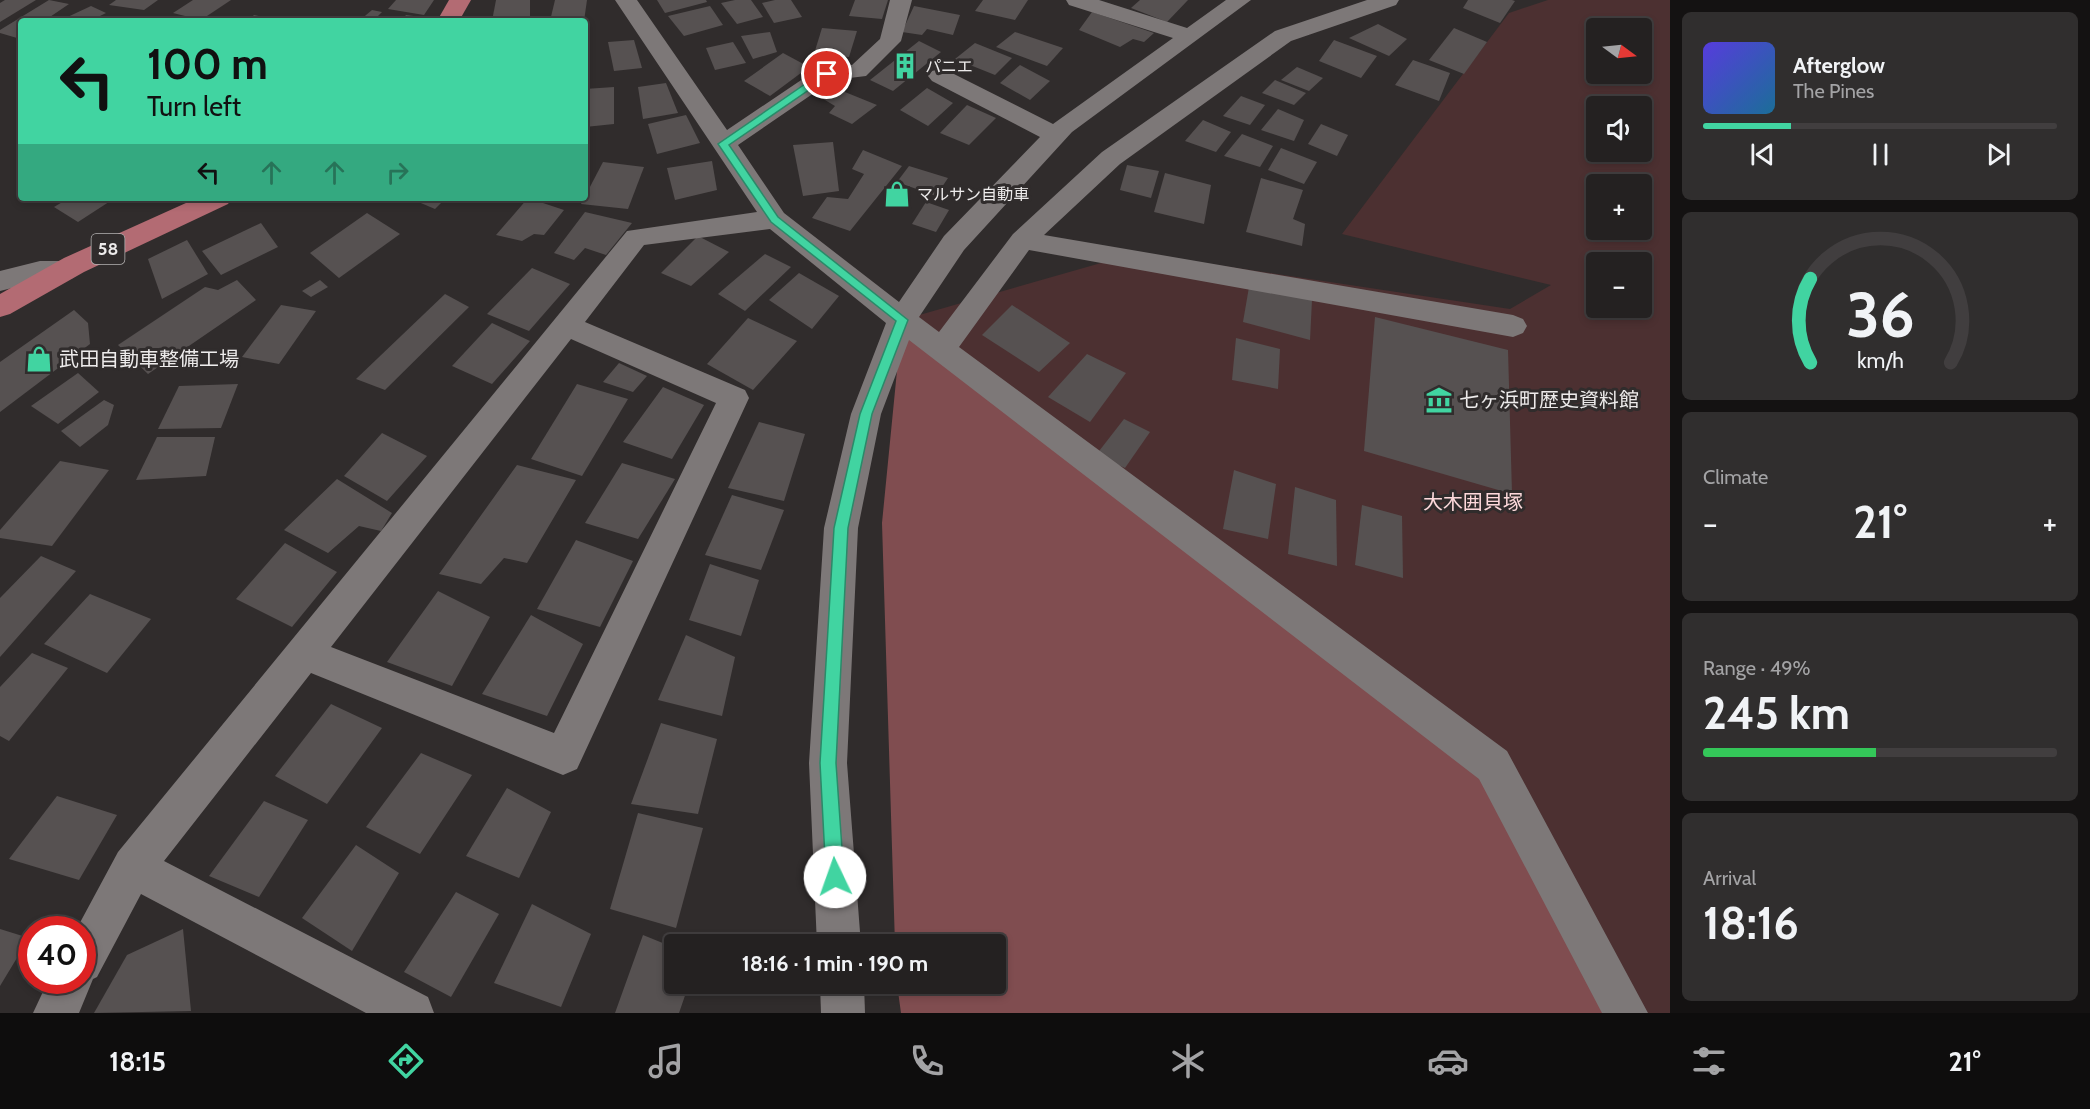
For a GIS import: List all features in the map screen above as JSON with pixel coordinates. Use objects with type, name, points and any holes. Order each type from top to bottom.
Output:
[{"type":"main road","points":[[450,18],[460,0]]},
{"type":"main road","name":"58","points":[[0,307],[63,271],[213,201]]},
{"type":"street","points":[[626,0],[775,219],[903,320],[1493,765],[1626,1013]]},
{"type":"street","points":[[723,144],[827,74],[858,71],[890,41],[901,0]]},
{"type":"street","points":[[1077,0],[1190,36]]},
{"type":"street","points":[[942,349],[1022,240],[1111,158],[1283,36],[1388,0]]},
{"type":"street","points":[[838,934],[828,763],[841,528],[866,414],[903,320],[954,243],[1063,127],[1190,36],[1232,2]]},
{"type":"street","points":[[940,76],[1056,135]]},
{"type":"street","points":[[96,936],[133,867],[636,237],[775,219]]},
{"type":"street","points":[[1022,240],[1513,326]]},
{"type":"street","points":[[0,281],[40,271],[63,271]]},
{"type":"street","points":[[304,652],[563,756],[734,398],[565,325]]},
{"type":"street","points":[[133,867],[412,1013]]},
{"type":"street","points":[[55,1013],[65,994]]},
{"type":"street","points":[[842,994],[843,1013]]},
{"type":"green space","name":"大木囲貝塚","points":[[1548,0],[1670,0],[1670,1013],[1626,1013],[902,320],[1136,253],[1510,309],[1551,285],[1342,234],[1509,13]]},
{"type":"shaded area","points":[[902,320],[1493,765],[1626,1013],[901,1013],[898,994],[1006,994],[1006,934],[895,934],[882,523]]},
{"type":"building","points":[[5,0],[36,0],[0,22],[0,3]]},
{"type":"building","points":[[49,0],[69,4],[48,18],[20,18]]},
{"type":"building","points":[[116,0],[158,0],[144,10],[109,5]]},
{"type":"building","points":[[193,0],[231,0],[204,18],[173,13]]},
{"type":"building","points":[[396,0],[434,0],[424,15],[388,9]]},
{"type":"building","points":[[496,0],[530,0],[530,18],[493,18]]},
{"type":"building","points":[[555,0],[587,0],[584,18],[551,18]]},
{"type":"building","points":[[657,0],[706,0],[707,2],[665,13]]},
{"type":"building","points":[[751,0],[763,17],[737,24],[721,3]]},
{"type":"building","points":[[791,0],[802,17],[774,23],[762,3]]},
{"type":"building","points":[[855,0],[888,0],[882,19],[849,16]]},
{"type":"building","points":[[983,0],[1028,0],[1015,20],[975,11]]},
{"type":"building","points":[[1140,0],[1188,0],[1167,22],[1131,8]]},
{"type":"building","points":[[1468,0],[1515,1],[1500,23],[1463,8]]},
{"type":"building","points":[[91,6],[106,13],[96,18],[65,18]]},
{"type":"building","points":[[710,6],[723,25],[684,36],[668,16]]},
{"type":"building","points":[[914,6],[960,15],[953,35],[927,29],[922,35],[902,32]]},
{"type":"building","points":[[372,10],[382,12],[376,18],[363,18]]},
{"type":"building","points":[[1092,12],[1154,33],[1144,42],[1133,39],[1120,47],[1079,30]]},
{"type":"building","points":[[254,15],[268,18],[251,18]]},
{"type":"building","points":[[406,15],[428,18],[404,18]]},
{"type":"building","points":[[18,19],[18,38],[0,33],[0,30]]},
{"type":"building","points":[[1378,24],[1407,39],[1389,56],[1349,38]]},
{"type":"building","points":[[822,28],[857,31],[849,57],[814,54]]},
{"type":"building","points":[[1454,28],[1487,42],[1464,74],[1429,60]]},
{"type":"building","points":[[770,32],[777,52],[753,59],[741,36]]},
{"type":"building","points":[[1015,32],[1063,48],[1047,66],[996,47]]},
{"type":"building","points":[[634,40],[642,68],[614,71],[608,42]]},
{"type":"building","points":[[1334,40],[1377,56],[1361,78],[1319,61]]},
{"type":"building","name":"パニエ","points":[[919,41],[941,52],[893,91],[870,80]]},
{"type":"building","points":[[733,42],[746,63],[715,70],[706,48]]},
{"type":"building","points":[[975,43],[1012,58],[995,75],[955,59]]},
{"type":"building","points":[[783,53],[809,67],[770,96],[744,81]]},
{"type":"building","points":[[1413,60],[1450,73],[1439,101],[1395,85]]},
{"type":"building","points":[[1020,65],[1050,81],[1030,100],[1000,83]]},
{"type":"building","points":[[1297,67],[1323,78],[1309,91],[1281,80]]},
{"type":"building","points":[[828,77],[847,85],[840,90],[877,105],[852,124],[829,113],[835,106],[810,91]]},
{"type":"building","points":[[1275,80],[1306,93],[1294,105],[1262,93]]},
{"type":"building","points":[[666,83],[678,113],[643,119],[638,87]]},
{"type":"building","points":[[614,87],[614,124],[588,127],[588,89]]},
{"type":"building","points":[[927,88],[953,103],[928,126],[900,110]]},
{"type":"building","points":[[1241,96],[1265,105],[1250,125],[1223,116]]},
{"type":"building","points":[[967,105],[996,118],[969,145],[940,133]]},
{"type":"building","points":[[1278,109],[1304,120],[1294,141],[1261,130]]},
{"type":"building","points":[[686,115],[700,143],[657,154],[648,124]]},
{"type":"building","points":[[1203,120],[1231,132],[1216,152],[1185,141]]},
{"type":"building","points":[[1321,124],[1348,135],[1337,156],[1308,144]]},
{"type":"building","points":[[1242,134],[1273,146],[1260,167],[1224,156]]},
{"type":"building","points":[[833,142],[839,191],[803,196],[793,145]]},
{"type":"building","points":[[1281,148],[1317,162],[1304,184],[1268,170]]},
{"type":"building","points":[[863,150],[902,166],[850,231],[812,218],[827,197],[848,199],[864,174],[852,169]]},
{"type":"building","points":[[712,161],[717,190],[675,200],[667,168]]},
{"type":"building","points":[[603,162],[644,167],[628,209],[581,204],[583,201],[588,201],[588,191]]},
{"type":"building","points":[[1127,165],[1159,171],[1151,198],[1120,190]]},
{"type":"building","points":[[909,166],[948,178],[936,196],[897,182]]},
{"type":"building","points":[[1165,173],[1211,185],[1204,224],[1154,212]]},
{"type":"building","points":[[1261,178],[1303,190],[1293,219],[1305,224],[1302,246],[1246,232]]},
{"type":"building","points":[[64,201],[110,201],[78,222],[54,207]]},
{"type":"building","points":[[416,201],[443,201],[435,209]]},
{"type":"building","points":[[525,201],[537,201],[564,210],[544,235],[534,234],[522,241],[496,235]]},
{"type":"building","points":[[926,202],[949,210],[936,232],[912,224]]},
{"type":"building","points":[[585,212],[632,223],[606,255],[585,248],[574,260],[554,253]]},
{"type":"building","points":[[367,213],[400,234],[339,278],[310,253]]},
{"type":"building","points":[[261,223],[278,247],[221,275],[202,251]]},
{"type":"building","points":[[698,236],[729,252],[691,286],[661,273]]},
{"type":"building","points":[[187,240],[208,274],[162,299],[148,259]]},
{"type":"building","points":[[765,254],[791,267],[745,311],[718,294]]},
{"type":"building","points":[[532,268],[570,284],[529,331],[487,314]]},
{"type":"building","points":[[799,273],[839,296],[812,329],[769,300]]},
{"type":"building","points":[[237,280],[256,300],[148,374],[118,345],[205,287],[218,290]]},
{"type":"building","points":[[320,280],[328,287],[311,297],[302,291]]},
{"type":"building","points":[[1249,287],[1312,300],[1310,340],[1243,322]]},
{"type":"building","points":[[445,294],[469,307],[385,390],[356,379]]},
{"type":"building","points":[[281,305],[316,311],[279,364],[242,357]]},
{"type":"building","points":[[1012,305],[1070,343],[1039,372],[982,335]]},
{"type":"building","points":[[74,310],[88,323],[90,344],[0,412],[0,362]]},
{"type":"building","name":"七ヶ浜町歴史資料館","points":[[1375,317],[1508,350],[1512,494],[1364,451]]},
{"type":"building","points":[[748,318],[797,341],[753,390],[707,364]]},
{"type":"building","points":[[492,323],[530,341],[492,384],[452,366]]},
{"type":"building","points":[[1236,338],[1280,349],[1278,389],[1232,380]]},
{"type":"building","points":[[1087,354],[1126,373],[1090,422],[1048,397]]},
{"type":"building","points":[[619,363],[647,376],[633,392],[603,382]]},
{"type":"building","points":[[78,373],[99,392],[58,424],[31,406]]},
{"type":"building","points":[[238,384],[221,428],[158,429],[179,386]]},
{"type":"building","points":[[577,384],[628,399],[582,476],[531,459]]},
{"type":"building","points":[[663,387],[704,405],[672,459],[623,442]]},
{"type":"building","points":[[104,400],[114,405],[108,425],[80,447],[61,431]]},
{"type":"building","points":[[1124,419],[1150,432],[1125,468],[1096,455]]},
{"type":"building","points":[[759,422],[805,434],[784,501],[728,488]]},
{"type":"building","points":[[382,433],[427,456],[387,501],[344,476]]},
{"type":"building","points":[[157,437],[215,437],[206,476],[136,480]]},
{"type":"building","points":[[60,461],[109,470],[52,546],[0,538],[0,530]]},
{"type":"building","points":[[622,463],[675,479],[638,539],[585,523]]},
{"type":"building","points":[[517,465],[576,480],[527,563],[504,558],[481,584],[439,574]]},
{"type":"building","points":[[1234,470],[1276,484],[1268,539],[1223,529]]},
{"type":"building","points":[[337,479],[392,513],[381,531],[359,526],[328,553],[284,530]]},
{"type":"building","points":[[1295,487],[1336,500],[1337,566],[1288,554]]},
{"type":"building","points":[[732,495],[784,510],[761,570],[705,555]]},
{"type":"building","points":[[1362,505],[1402,516],[1403,578],[1355,565]]},
{"type":"building","points":[[576,540],[633,561],[600,627],[537,609]]},
{"type":"building","points":[[285,543],[337,572],[292,627],[236,599]]},
{"type":"building","points":[[41,556],[76,571],[0,657],[0,598]]},
{"type":"building","points":[[710,564],[759,580],[741,636],[689,620]]},
{"type":"building","points":[[438,591],[490,617],[452,686],[387,662]]},
{"type":"building","points":[[90,594],[151,619],[107,673],[44,644]]},
{"type":"building","points":[[531,615],[583,644],[547,716],[482,694]]},
{"type":"building","points":[[686,635],[735,657],[722,716],[658,700]]},
{"type":"building","points":[[32,653],[68,668],[9,741],[0,736],[0,687]]},
{"type":"building","points":[[331,704],[382,728],[327,804],[275,776]]},
{"type":"building","points":[[661,723],[717,739],[698,814],[631,804]]},
{"type":"building","points":[[421,753],[472,775],[420,854],[366,827]]},
{"type":"building","points":[[507,788],[551,812],[519,878],[466,856]]},
{"type":"building","points":[[57,796],[117,815],[79,880],[9,859]]},
{"type":"building","points":[[264,801],[308,820],[259,897],[209,876]]},
{"type":"building","points":[[638,813],[703,828],[676,928],[610,909]]},
{"type":"building","points":[[356,845],[399,873],[352,951],[302,918]]},
{"type":"building","points":[[456,892],[499,914],[451,997],[404,972]]},
{"type":"building","points":[[532,904],[591,934],[561,1007],[494,983]]},
{"type":"building","points":[[0,929],[18,935],[18,956],[0,986]]},
{"type":"building","points":[[183,929],[191,1011],[94,1013],[127,955]]},
{"type":"building","points":[[643,935],[664,944],[664,994],[686,994],[679,1013],[615,1013]]},
{"type":"place","name":"パニエ","points":[[905,66]]},
{"type":"place","name":"マルサン自動車","points":[[897,194]]},
{"type":"place","name":"武田自動車整備工場","points":[[39,359]]},
{"type":"place","name":"七ヶ浜町歴史資料館","points":[[1439,400]]},
{"type":"route","points":[[827,74],[723,144],[775,219],[903,320],[866,414],[841,528],[828,763],[835,877]]}]
